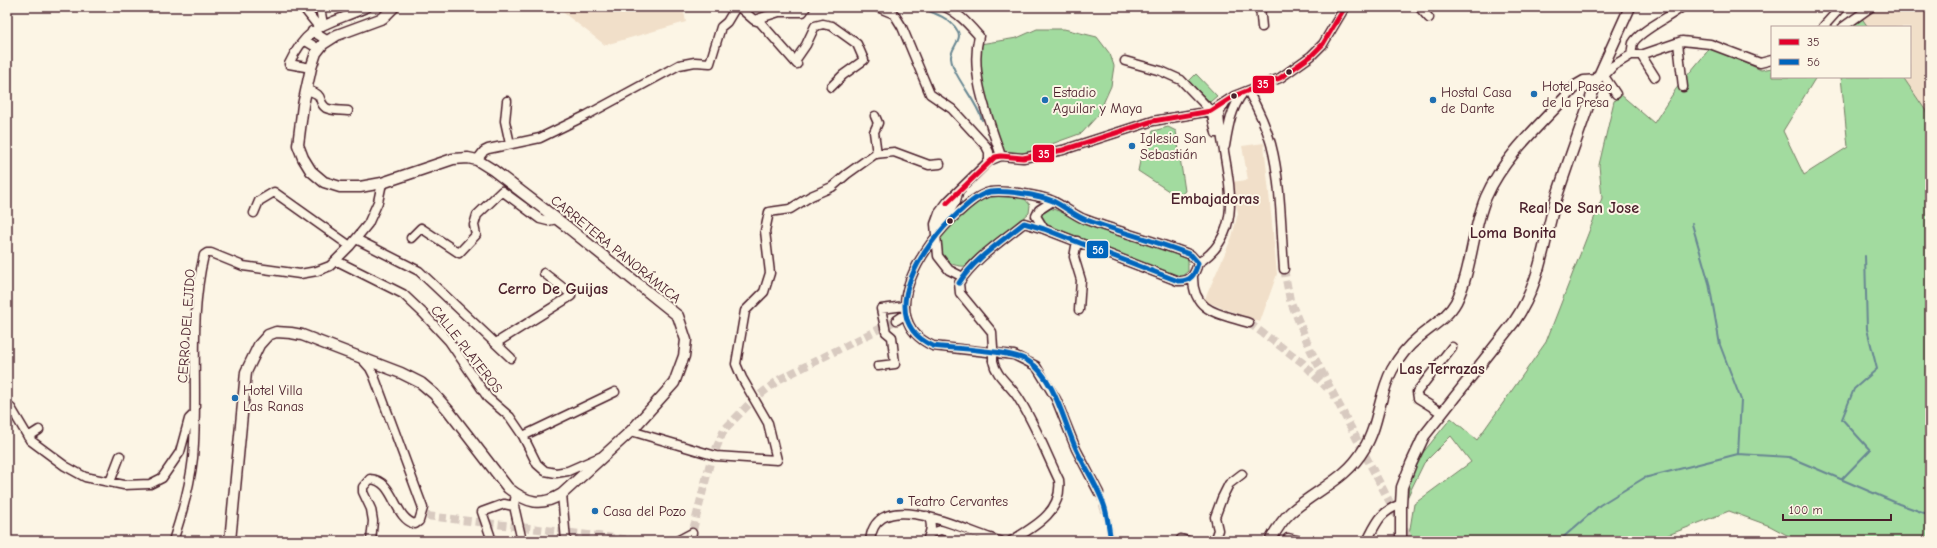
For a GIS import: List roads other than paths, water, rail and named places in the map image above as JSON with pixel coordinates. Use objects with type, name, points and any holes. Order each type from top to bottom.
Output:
[{"type":"street","points":[[303,7],[328,41]]},
{"type":"street","points":[[318,27],[320,7]]},
{"type":"street","name":"CARRETERA PANORÁMICA","points":[[230,541],[246,372],[259,344],[268,335],[276,332],[290,333],[361,358],[410,378],[434,394],[508,488],[516,494],[543,503],[562,494],[631,431],[674,383],[684,356],[686,340],[678,316],[557,219],[493,170],[477,160],[468,158],[453,159],[382,184],[360,187],[340,187],[324,182],[311,171],[303,158],[298,145],[306,90],[311,68],[319,49],[337,35],[367,25],[382,18],[394,7]]},
{"type":"street","points":[[477,160],[484,151],[488,149],[547,134],[587,115],[679,65],[695,62],[710,63],[720,28],[727,22],[738,7],[754,20],[760,22],[796,62],[815,26],[823,24],[832,26],[857,44],[864,60],[843,75],[831,86]]},
{"type":"street","points":[[754,20],[779,12],[803,12],[806,7]]},
{"type":"street","points":[[878,7],[894,14],[902,27],[930,94],[952,109],[986,146],[989,152],[989,161]]},
{"type":"street","points":[[945,7],[953,10],[980,36],[976,50],[977,69],[983,101],[1001,156]]},
{"type":"street","points":[[1260,7],[1262,27]]},
{"type":"street","points":[[961,280],[940,261],[936,251],[935,224],[939,213],[989,161],[1001,156],[1023,158],[1063,150],[1153,121],[1211,111],[1231,97],[1280,78],[1311,56],[1323,44],[1345,7]]},
{"type":"street","points":[[1423,7],[1421,9],[1429,18]]},
{"type":"street","points":[[1402,541],[1402,487],[1411,464],[1424,436],[1524,307],[1540,268],[1557,198],[1600,77],[1630,7]]},
{"type":"street","points":[[1631,55],[1634,42],[1650,27],[1682,7]]},
{"type":"street","points":[[1824,26],[1841,7]]},
{"type":"street","points":[[1844,26],[1871,7]]},
{"type":"street","points":[[311,68],[289,64],[304,40],[318,27],[363,8],[367,25]]},
{"type":"street","points":[[304,40],[319,49]]},
{"type":"street","points":[[1270,541],[1283,521],[1292,511],[1340,478],[1349,470],[1364,450],[1369,440],[1386,385],[1395,364],[1406,349],[1436,324],[1456,302],[1486,198],[1501,170],[1511,157],[1578,85],[1584,81],[1600,77],[1613,66],[1631,55],[1641,55],[1682,41],[1710,44],[1760,63],[1771,60]]},
{"type":"street","points":[[1678,43],[1684,87]]},
{"type":"street","points":[[1641,55],[1655,77]]},
{"type":"street","points":[[1125,61],[1161,71],[1181,80],[1211,111],[1214,127],[1225,153]]},
{"type":"street","points":[[1600,77],[1616,94]]},
{"type":"street","points":[[306,90],[317,93],[328,109],[348,111]]},
{"type":"street","points":[[1225,153],[1236,102],[1246,92]]},
{"type":"street","points":[[1246,92],[1256,104],[1271,145],[1278,190],[1284,269]]},
{"type":"street","points":[[1231,97],[1222,106],[1218,113],[1225,153],[1230,218],[1221,241],[1215,250],[1198,263],[1193,276],[1194,293],[1202,307],[1249,323]]},
{"type":"street","points":[[507,101],[505,121],[510,144]]},
{"type":"street","points":[[875,116],[878,123],[874,132],[877,154]]},
{"type":"street","points":[[631,431],[716,456],[776,460],[777,458],[768,424],[742,378],[736,364],[745,311],[764,292],[770,273],[765,231],[769,212],[790,209],[811,196],[832,187],[847,174],[877,154],[894,152],[929,165],[940,164]]},
{"type":"street","name":"CERRO DEL EJIDO","points":[[194,414],[198,296],[204,255],[211,253],[243,266],[300,274],[317,271],[330,266],[337,261],[368,224],[378,202],[382,184]]},
{"type":"street","points":[[411,238],[421,228],[459,253],[476,235],[474,225],[477,214],[502,191],[540,219],[548,221],[557,219]]},
{"type":"street","points":[[254,213],[259,201],[274,192],[350,246]]},
{"type":"street","points":[[1098,493],[1076,449],[1056,399],[1036,366],[1014,355],[933,346],[924,342],[918,337],[911,327],[905,310],[905,298],[913,272],[936,234],[950,220],[982,195],[995,192],[1034,196],[1053,201],[1065,210],[1083,218],[1186,253],[1198,263]]},
{"type":"street","points":[[1011,541],[1042,522],[1050,512],[1058,498],[1060,487],[1059,480],[1030,418],[1018,397],[995,370],[993,361],[992,332],[960,293],[961,280],[1033,215],[1036,203],[1034,196]]},
{"type":"street","points":[[1044,228],[1036,216],[1038,210],[1053,201]]},
{"type":"street","points":[[1024,223],[1044,228],[1178,280],[1185,281],[1193,276]]},
{"type":"street","points":[[356,239],[420,271],[511,358]]},
{"type":"street","points":[[1077,241],[1074,257],[1081,280],[1079,310]]},
{"type":"street","points":[[925,252],[932,255],[961,280]]},
{"type":"street","name":"CALLE PLATEROS","points":[[337,261],[403,294],[424,313],[449,341],[488,398],[510,417],[523,436],[537,464],[545,471],[556,473],[601,457]]},
{"type":"street","points":[[496,342],[571,296],[571,294],[544,273]]},
{"type":"street","points":[[878,366],[895,364],[892,337],[886,332],[881,309],[905,310]]},
{"type":"street","points":[[898,320],[905,310]]},
{"type":"street","points":[[1442,413],[1418,398],[1417,392],[1452,346]]},
{"type":"street","points":[[361,358],[370,368],[374,376],[423,508],[424,517],[415,524],[406,519],[380,482],[370,479],[363,487],[362,492],[371,508],[373,521],[371,541]]},
{"type":"street","points":[[523,436],[615,392]]},
{"type":"street","points":[[11,408],[28,437],[65,466],[85,477],[124,485],[150,484],[162,478],[180,452],[189,420],[194,414]]},
{"type":"street","points":[[173,541],[188,487],[193,458],[194,414]]},
{"type":"street","points":[[28,437],[39,430]]},
{"type":"street","points":[[110,482],[120,456]]},
{"type":"street","points":[[1214,541],[1218,530],[1215,517],[1222,498],[1228,484],[1242,474]]},
{"type":"street","points":[[516,494],[514,506],[522,541]]},
{"type":"street","points":[[562,494],[566,541]]},
{"type":"street","points":[[490,535],[482,512],[504,504],[514,506]]},
{"type":"street","points":[[1368,541],[1378,521],[1388,509],[1401,504]]},
{"type":"street","points":[[870,541],[874,528],[886,516],[900,513],[927,516],[1000,541]]},
{"type":"street","points":[[927,516],[930,519],[929,537]]},
{"type":"street","points":[[929,537],[941,530],[975,541]]},
{"type":"street","points":[[677,541],[692,535]]},
{"type":"street","points":[[1288,538],[1301,541]]},
{"type":"waterway","points":[[918,7],[945,18],[954,25],[959,33],[959,37],[952,51],[951,58],[956,73],[975,104],[982,120]]},
{"type":"waterway","points":[[1692,224],[1709,283],[1720,345],[1741,400],[1738,454]]},
{"type":"waterway","points":[[1842,479],[1870,450],[1842,419],[1854,389],[1877,369],[1867,329],[1865,256]]},
{"type":"waterway","points":[[1559,541],[1600,505],[1644,478],[1738,454],[1789,457],[1899,504],[1930,515]]},
{"type":"tunnel","points":[[1284,269],[1290,300],[1310,349],[1410,541]]},
{"type":"tunnel","points":[[693,530],[710,463],[724,430],[753,400],[780,379],[897,320]]},
{"type":"tunnel","points":[[1249,323],[1303,363],[1327,388]]},
{"type":"tunnel","points":[[1099,493],[1108,521],[1111,541]]},
{"type":"tunnel","points":[[427,516],[640,541]]},
{"type":"place","name":"Hotel Paseo de la Presa","points":[[1534,94]]},
{"type":"place","name":"Estadio Aguilar y Maya","points":[[1045,100]]},
{"type":"place","name":"Hostal Casa de Dante","points":[[1433,100]]},
{"type":"place","name":"Iglesia San Sebastián","points":[[1132,146]]},
{"type":"place","name":"Hotel Villa Las Ranas","points":[[235,398]]},
{"type":"place","name":"Teatro Cervantes","points":[[900,501]]},
{"type":"place","name":"Casa del Pozo","points":[[595,511]]},
{"type":"district","name":"Embajadoras","points":[[1215,198]]},
{"type":"district","name":"Real De San Jose","points":[[1579,207]]},
{"type":"district","name":"Loma Bonita","points":[[1513,232]]},
{"type":"district","name":"Cerro De Guijas","points":[[553,288]]},
{"type":"district","name":"Las Terrazas","points":[[1442,368]]}]
